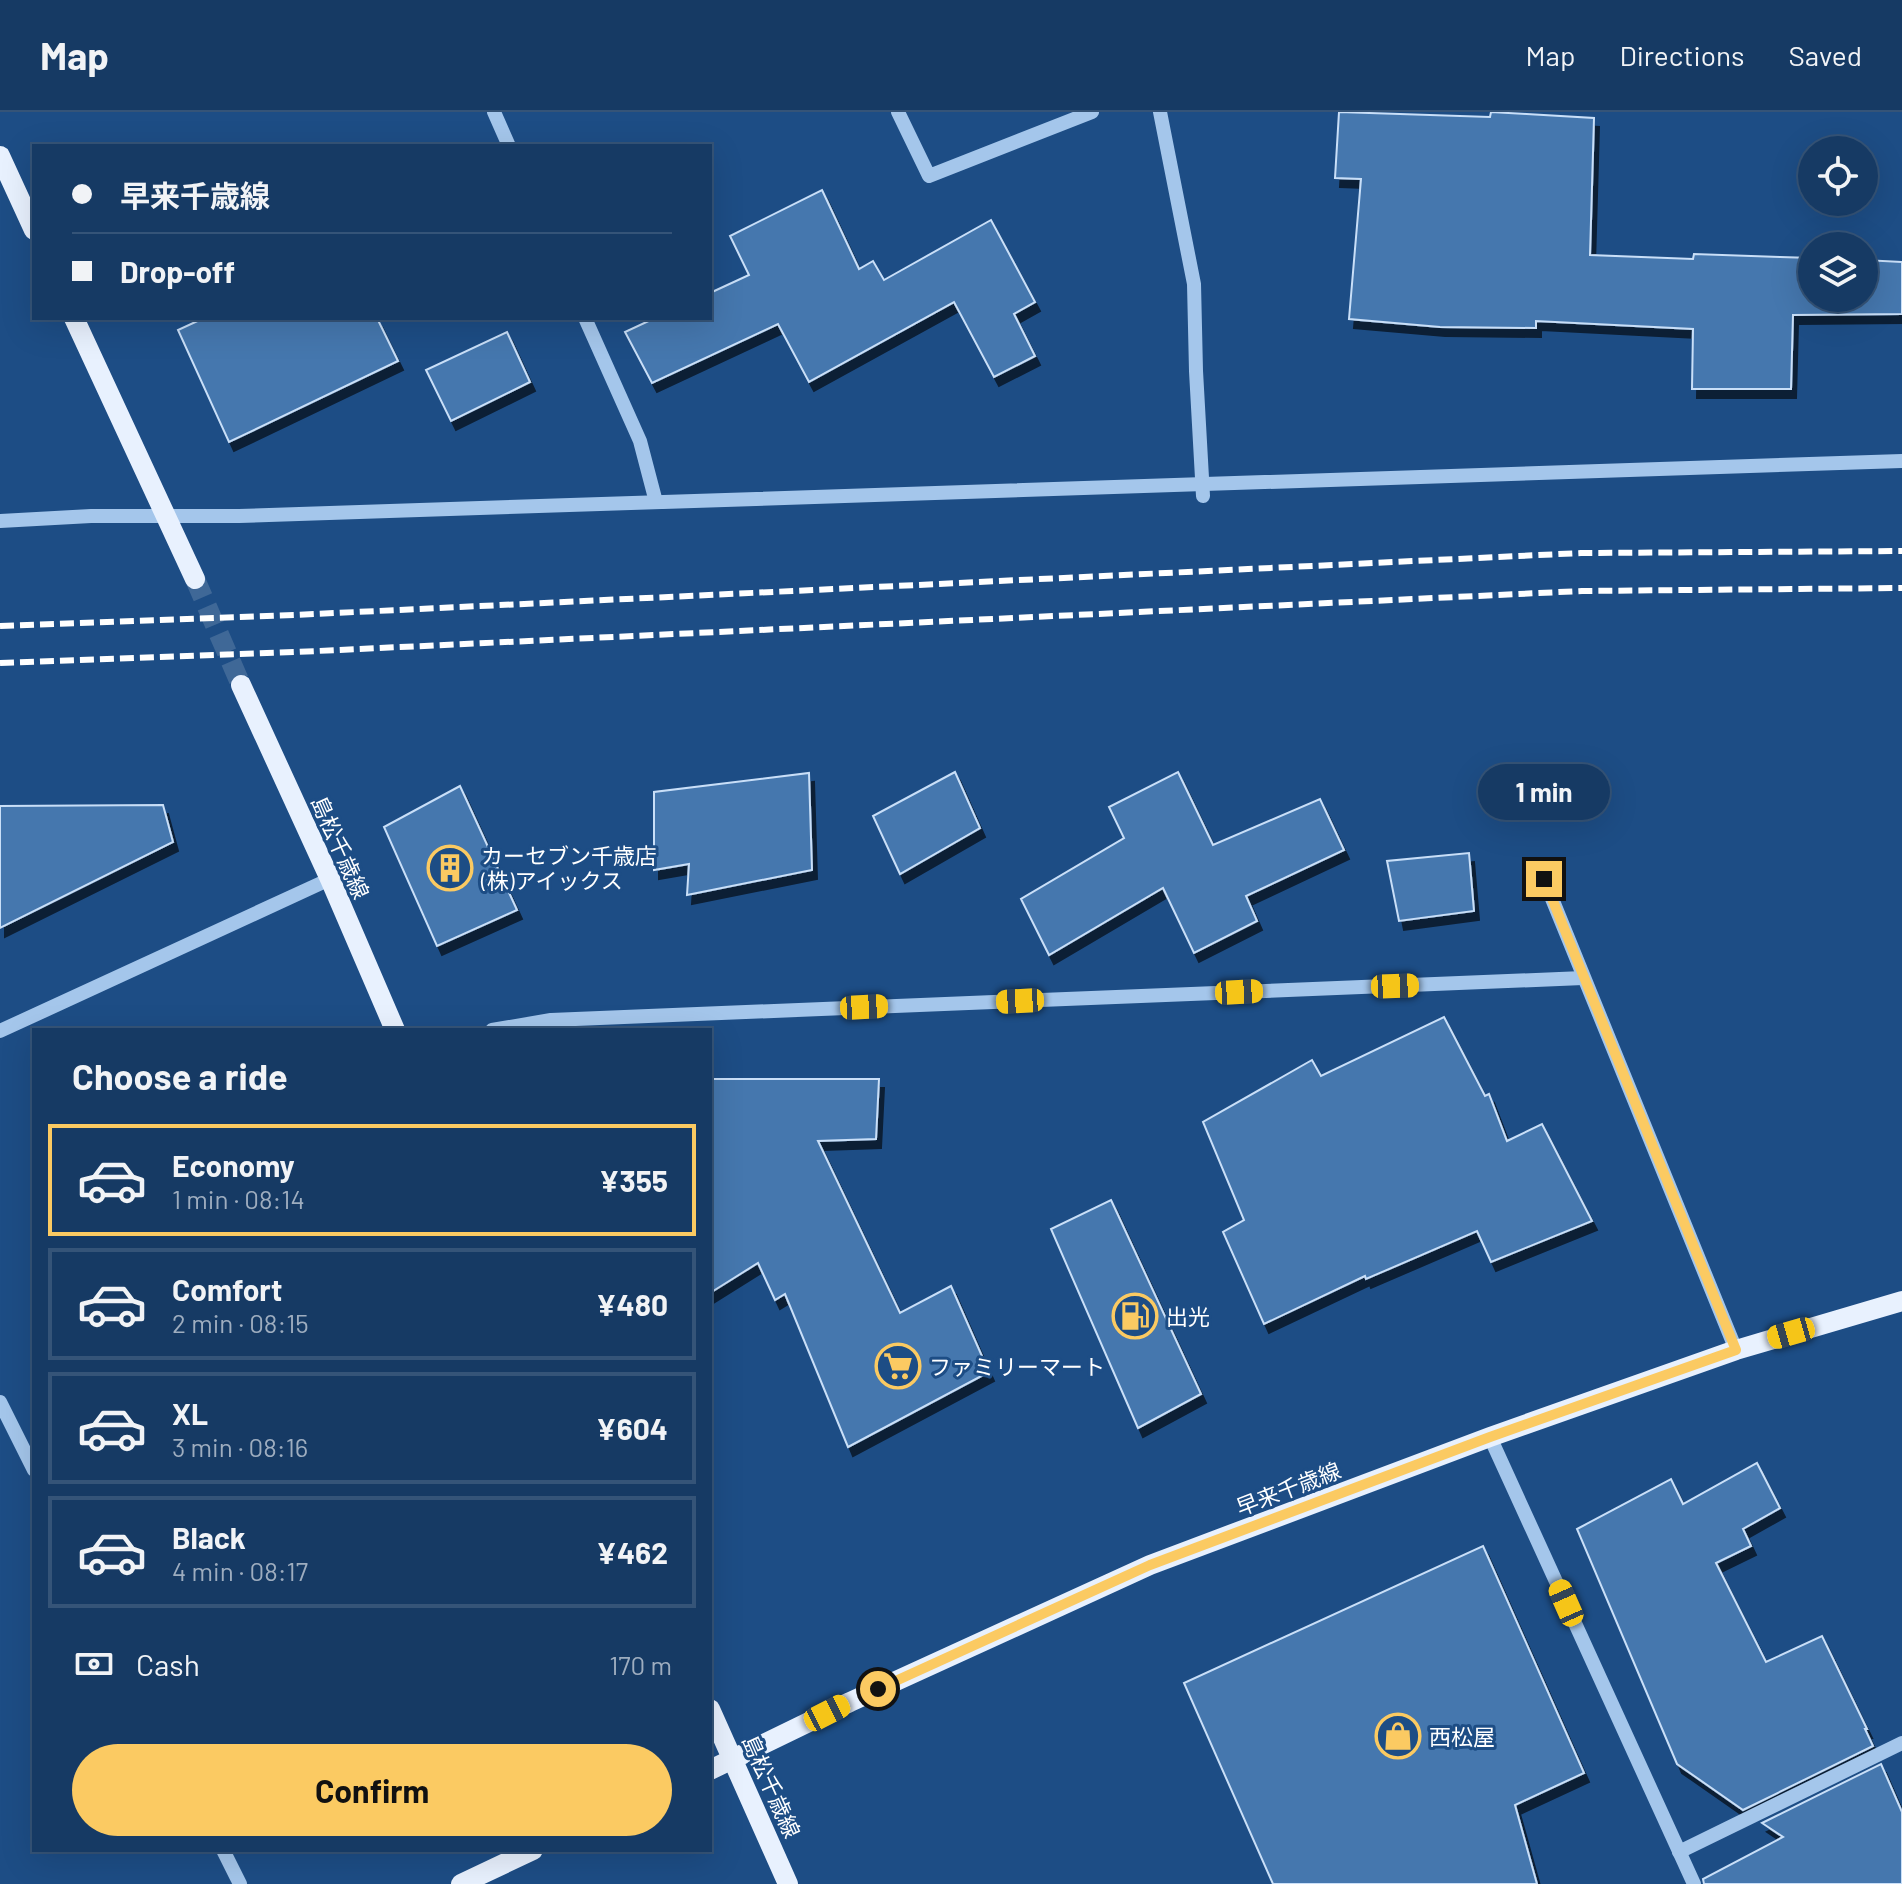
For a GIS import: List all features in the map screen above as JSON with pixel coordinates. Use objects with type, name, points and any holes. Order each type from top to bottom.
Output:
[{"type":"main road","points":[[0,156],[32,226]]},
{"type":"main road","points":[[75,320],[195,579]]},
{"type":"main road","name":"島松千歳線","points":[[241,685],[394,1028]]},
{"type":"main road","name":"早来千歳線","points":[[712,1769],[850,1702],[1150,1565],[1490,1437],[1736,1350],[1902,1301]]},
{"type":"main road","name":"島松千歳線","points":[[712,1713],[788,1884]]},
{"type":"main road","points":[[461,1884],[529,1852]]},
{"type":"street","points":[[494,112],[508,144]]},
{"type":"street","points":[[898,112],[929,176],[1092,112]]},
{"type":"street","points":[[1160,112],[1194,284],[1202,490]]},
{"type":"street","points":[[586,320],[640,441],[656,502]]},
{"type":"street","points":[[0,521],[1202,490],[1902,461]]},
{"type":"street","points":[[0,1031],[330,879]]},
{"type":"street","points":[[1544,879],[1736,1350]]},
{"type":"street","points":[[504,1028],[551,1020],[1583,978]]},
{"type":"street","points":[[0,1402],[32,1466]]},
{"type":"street","points":[[1490,1437],[1694,1884]]},
{"type":"street","points":[[1679,1852],[1902,1743]]},
{"type":"street","points":[[224,1852],[240,1884]]},
{"type":"building","points":[[1339,112],[1490,117],[1491,112],[1594,118],[1590,255],[1693,259],[1694,254],[1798,258],[1798,312],[1878,312],[1878,261],[1902,262],[1902,314],[1793,315],[1791,389],[1692,389],[1693,329],[1536,321],[1536,328],[1440,327],[1349,319],[1361,179],[1335,178]]},
{"type":"building","points":[[822,190],[859,269],[873,261],[884,280],[991,220],[1035,302],[1014,314],[1035,356],[994,377],[954,302],[809,382],[778,324],[652,383],[625,332],[651,320],[712,320],[712,292],[749,275],[730,236]]},
{"type":"building","points":[[200,320],[378,320],[398,361],[229,442],[178,330]]},
{"type":"building","points":[[507,332],[530,382],[451,421],[426,370]]},
{"type":"building","points":[[955,772],[980,828],[900,874],[873,816]]},
{"type":"building","points":[[1178,772],[1213,845],[1320,799],[1344,850],[1246,896],[1257,921],[1194,953],[1163,888],[1049,955],[1021,899],[1124,838],[1109,807]]},
{"type":"building","points":[[809,773],[812,870],[687,895],[689,864],[654,870],[654,792]]},
{"type":"building","name":"カーセブン千歳店 (株)アイックス","points":[[460,786],[517,910],[437,946],[384,827]]},
{"type":"building","points":[[163,805],[173,842],[0,928],[0,806]]},
{"type":"building","points":[[1469,853],[1474,911],[1399,921],[1387,861]]},
{"type":"building","points":[[1444,1017],[1485,1096],[1489,1094],[1507,1141],[1542,1124],[1592,1221],[1491,1262],[1477,1231],[1366,1279],[1365,1276],[1264,1324],[1223,1232],[1244,1220],[1203,1122],[1312,1060],[1321,1076]]},
{"type":"building","points":[[712,1079],[879,1079],[876,1139],[818,1141],[900,1313],[951,1286],[989,1372],[848,1447],[785,1294],[775,1300],[758,1263],[712,1292]]},
{"type":"building","points":[[1111,1200],[1201,1394],[1138,1428],[1051,1229]]},
{"type":"building","points":[[1757,1463],[1780,1508],[1743,1529],[1751,1546],[1716,1563],[1766,1662],[1822,1636],[1873,1746],[1743,1810],[1677,1764],[1577,1529],[1671,1479],[1683,1504]]},
{"type":"building","points":[[1483,1546],[1584,1773],[1515,1805],[1537,1884],[1273,1884],[1184,1683]]},
{"type":"building","points":[[1881,1764],[1902,1812],[1902,1884],[1704,1884],[1703,1879],[1783,1837],[1762,1823]]},
{"type":"tunnel","points":[[195,579],[241,685]]},
{"type":"railway","points":[[0,626],[294,615],[1581,553],[1902,551]]},
{"type":"railway","points":[[0,663],[296,652],[1582,591],[1902,588]]},
{"type":"place","name":"カーセブン千歳店 (株)アイックス","points":[[450,868]]},
{"type":"place","name":"出光","points":[[1135,1316]]},
{"type":"place","name":"ファミリーマート","points":[[898,1366]]},
{"type":"place","name":"西松屋","points":[[1398,1736]]},
{"type":"route","points":[[878,1689],[1150,1565],[1490,1437],[1736,1350],[1544,879]]}]
